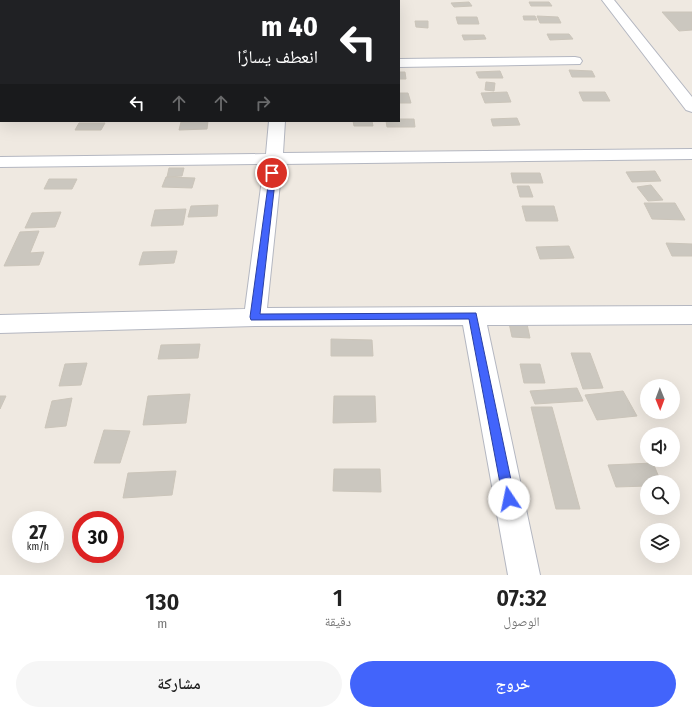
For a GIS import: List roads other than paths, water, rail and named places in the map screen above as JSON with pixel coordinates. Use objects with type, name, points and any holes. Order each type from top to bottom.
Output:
[{"type":"street","points":[[608,0],[692,107]]},
{"type":"street","points":[[400,63],[575,61]]},
{"type":"street","points":[[255,317],[277,122]]},
{"type":"street","points":[[0,162],[692,154]]},
{"type":"street","points":[[473,315],[524,575]]},
{"type":"street","points":[[0,324],[255,317],[692,315]]}]
